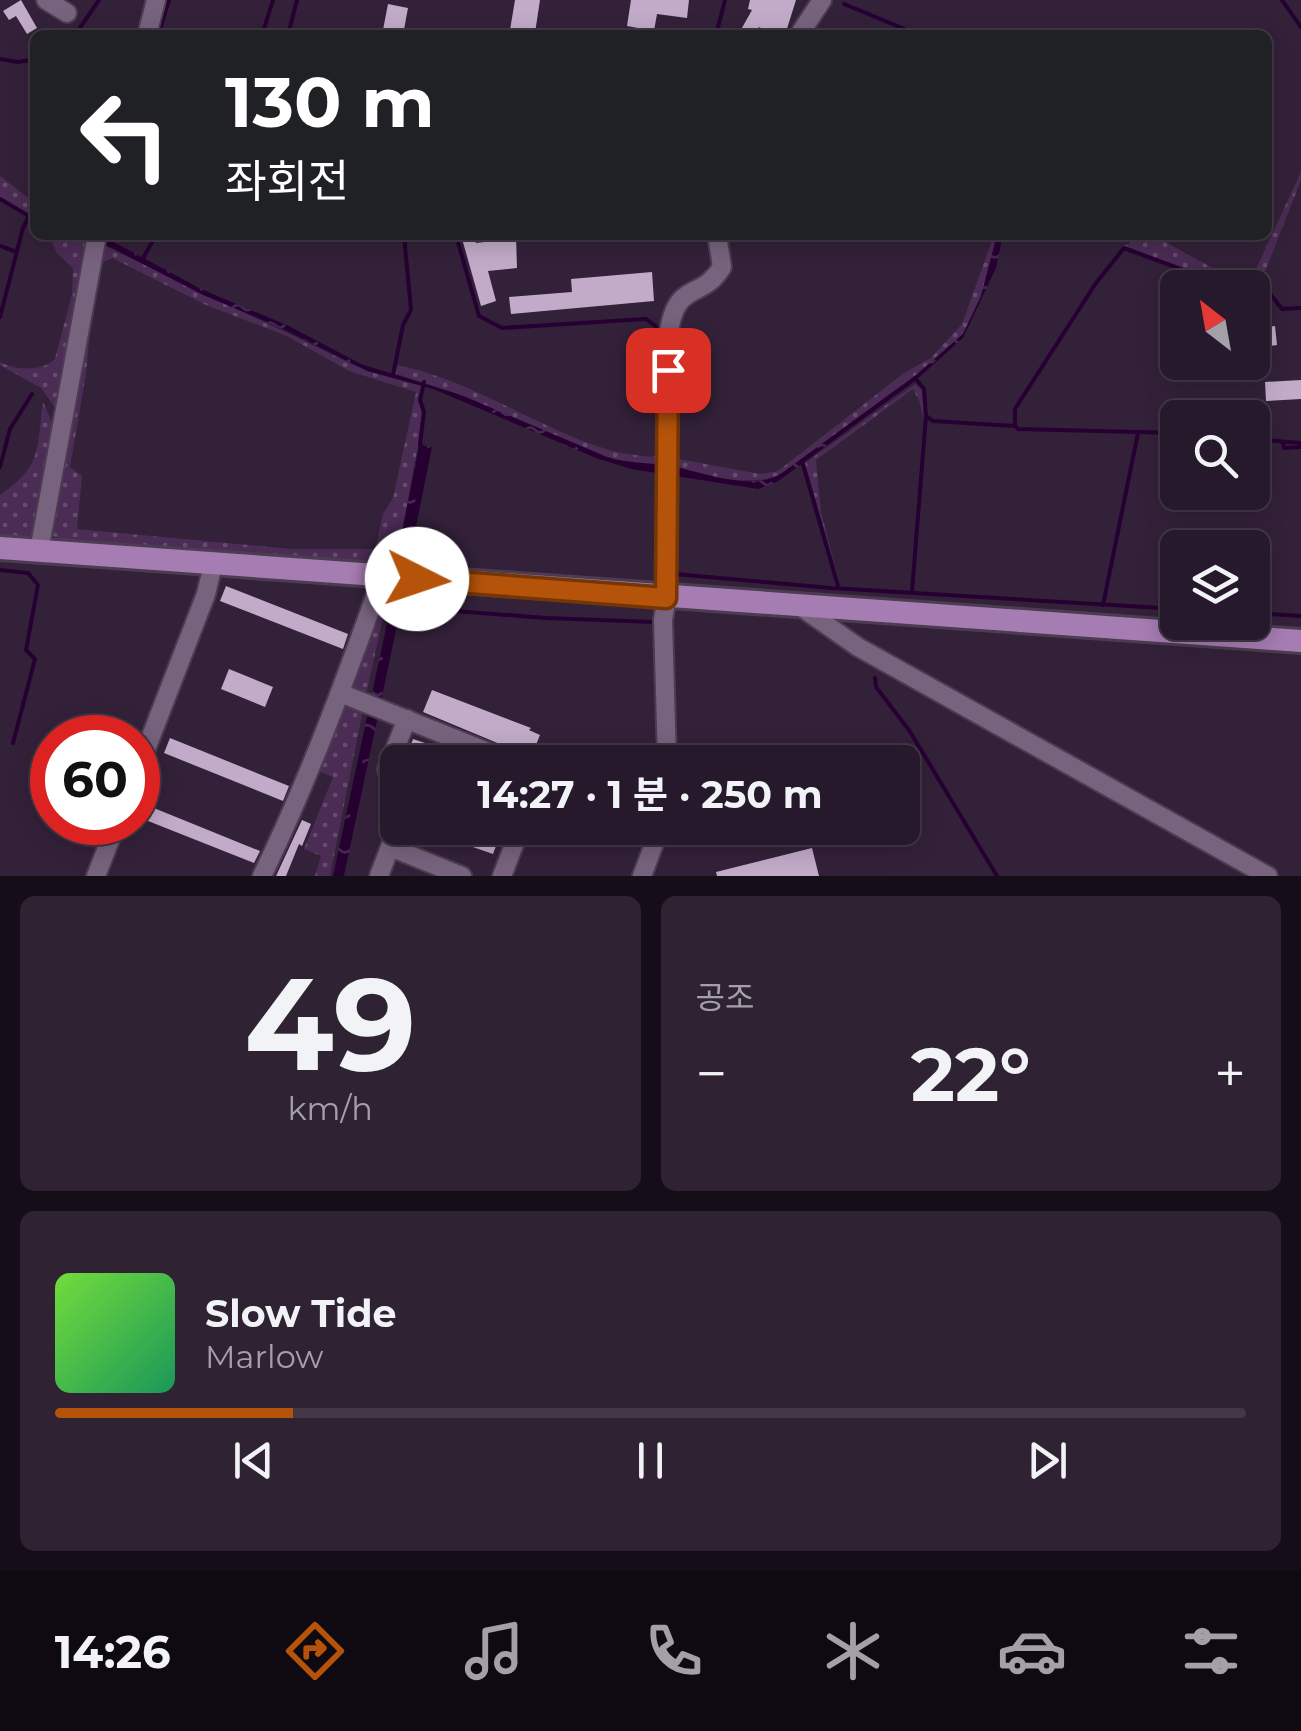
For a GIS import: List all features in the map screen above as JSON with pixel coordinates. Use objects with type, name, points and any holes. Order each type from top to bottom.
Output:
[{"type":"main road","points":[[0,548],[1301,641]]},
{"type":"street","points":[[46,0],[66,13]]},
{"type":"street","points":[[148,30],[156,0]]},
{"type":"street","points":[[802,30],[822,0]]},
{"type":"street","points":[[39,551],[96,240]]},
{"type":"street","points":[[667,745],[663,620],[670,314],[680,299],[718,275],[722,258],[718,240]]},
{"type":"street","points":[[159,715],[206,594],[213,565]]},
{"type":"street","points":[[262,876],[292,815],[382,577]]},
{"type":"street","points":[[802,606],[875,657],[1268,876]]},
{"type":"street","points":[[340,693],[471,745]]},
{"type":"street","points":[[397,745],[407,719]]},
{"type":"street","points":[[96,876],[108,845]]},
{"type":"street","points":[[502,876],[514,845]]},
{"type":"street","points":[[642,876],[654,845]]},
{"type":"street","points":[[379,876],[390,847],[462,876]]},
{"type":"shaded area","points":[[1301,172],[1266,270],[1256,270]]},
{"type":"shaded area","points":[[0,176],[30,199],[30,217],[0,199]]},
{"type":"shaded area","points":[[50,240],[89,240],[57,410],[41,388],[0,362],[36,368],[55,359],[72,294],[73,268],[57,253]]},
{"type":"shaded area","points":[[992,240],[996,240],[981,296],[963,334],[916,375],[782,473],[744,480],[712,477],[673,466],[673,458],[760,474],[778,471],[904,373],[931,358],[962,324]]},
{"type":"shaded area","points":[[1131,240],[1162,240],[1216,270],[1189,270],[1123,246]]},
{"type":"shaded area","points":[[101,244],[354,365],[421,385],[423,419],[398,553],[400,566],[70,542],[53,536],[64,451],[93,299],[86,374],[70,467],[82,476],[77,529],[292,549],[375,549],[383,514],[393,498],[416,392],[349,371],[287,336],[206,305],[112,258],[98,265]]},
{"type":"shaded area","points":[[396,365],[450,381],[579,440],[623,453],[658,455],[659,466],[629,464],[607,457],[461,395],[394,373]]},
{"type":"shaded area","points":[[915,384],[922,390],[924,420],[913,389],[816,460],[821,512],[840,585],[805,463]]},
{"type":"shaded area","points":[[43,402],[56,432],[35,538],[0,536],[0,495],[31,465],[38,445]]},
{"type":"shaded area","points":[[383,593],[388,595],[365,699],[348,686]]},
{"type":"shaded area","points":[[346,703],[363,710],[330,876],[315,876],[321,856],[304,849],[333,777],[316,770],[340,706]]},
{"type":"water","points":[[89,240],[108,240],[201,289],[289,326],[361,364],[461,395],[607,457],[757,481],[782,473],[916,375],[963,334],[981,296],[996,240],[1002,240],[996,268],[963,338],[915,381],[777,482],[758,489],[631,469],[596,458],[433,389],[367,371]]},
{"type":"water","points":[[419,445],[432,447],[409,561],[400,560],[398,553]]},
{"type":"water","points":[[392,600],[402,602],[344,876],[333,876]]},
{"type":"building","points":[[21,0],[37,28],[27,34],[16,16],[9,20],[3,11]]},
{"type":"building","points":[[515,0],[540,0],[535,30],[510,30]]},
{"type":"building","points":[[631,0],[689,0],[687,18],[657,14],[654,30],[627,26]]},
{"type":"building","points":[[750,0],[796,0],[787,30],[759,27],[741,30],[752,10],[748,9]]},
{"type":"building","points":[[388,4],[408,8],[404,30],[383,30]]},
{"type":"building","points":[[462,240],[516,240],[517,268],[488,271],[496,301],[481,306]]},
{"type":"building","points":[[652,272],[654,301],[511,314],[509,297],[572,292],[571,279]]},
{"type":"building","points":[[1275,326],[1277,345],[1270,346],[1270,327]]},
{"type":"building","points":[[1301,380],[1301,399],[1266,400],[1265,382]]},
{"type":"building","points":[[226,586],[348,634],[343,649],[220,601]]},
{"type":"building","points":[[229,669],[273,687],[265,707],[221,689]]},
{"type":"building","points":[[432,690],[540,735],[536,745],[502,745],[423,712]]},
{"type":"building","points":[[170,738],[289,786],[283,801],[164,753]]},
{"type":"building","points":[[160,810],[260,851],[254,863],[160,826]]},
{"type":"building","points":[[302,820],[311,824],[302,846],[299,844],[286,876],[276,876]]},
{"type":"building","points":[[467,845],[496,845],[493,854]]},
{"type":"building","points":[[812,848],[819,876],[717,876],[716,872]]},
{"type":"waterway","points":[[78,30],[99,0]]},
{"type":"waterway","points":[[160,30],[169,0]]},
{"type":"waterway","points":[[264,30],[273,0]]},
{"type":"waterway","points":[[289,30],[297,0]]},
{"type":"waterway","points":[[717,30],[725,0]]},
{"type":"waterway","points":[[1282,0],[1301,27]]},
{"type":"waterway","points":[[844,4],[907,30]]},
{"type":"waterway","points":[[0,59],[30,60]]},
{"type":"waterway","points":[[0,199],[29,216]]},
{"type":"waterway","points":[[0,317],[23,228],[30,217]]},
{"type":"waterway","points":[[142,260],[153,240]]},
{"type":"waterway","points":[[393,375],[403,325],[411,310],[404,240]]},
{"type":"waterway","points":[[457,240],[479,316],[502,328],[646,319],[658,328],[660,339]]},
{"type":"waterway","points":[[0,246],[14,251]]},
{"type":"waterway","points":[[1015,426],[1015,409],[1096,283],[1124,248],[1183,270]]},
{"type":"waterway","points":[[1270,295],[1282,309],[1301,308]]},
{"type":"waterway","points":[[915,378],[924,389],[926,416],[933,421],[1018,429],[1160,433]]},
{"type":"waterway","points":[[423,450],[420,444],[424,412],[420,400],[424,382]]},
{"type":"waterway","points":[[0,467],[10,429],[32,394]]},
{"type":"waterway","points":[[912,591],[926,416]]},
{"type":"waterway","points":[[1103,605],[1138,433]]},
{"type":"waterway","points":[[1270,440],[1301,443]]},
{"type":"waterway","points":[[1283,443],[1284,448],[1301,447]]},
{"type":"waterway","points":[[802,461],[838,586]]},
{"type":"waterway","points":[[0,570],[28,573],[38,585],[26,650],[35,659],[13,743]]},
{"type":"waterway","points":[[675,574],[831,588],[1160,608]]},
{"type":"waterway","points":[[401,607],[654,622]]},
{"type":"waterway","points":[[1270,614],[1301,616]]},
{"type":"waterway","points":[[875,678],[876,687],[909,730],[997,876]]},
{"type":"route","points":[[417,579],[666,598],[668,370]]}]
